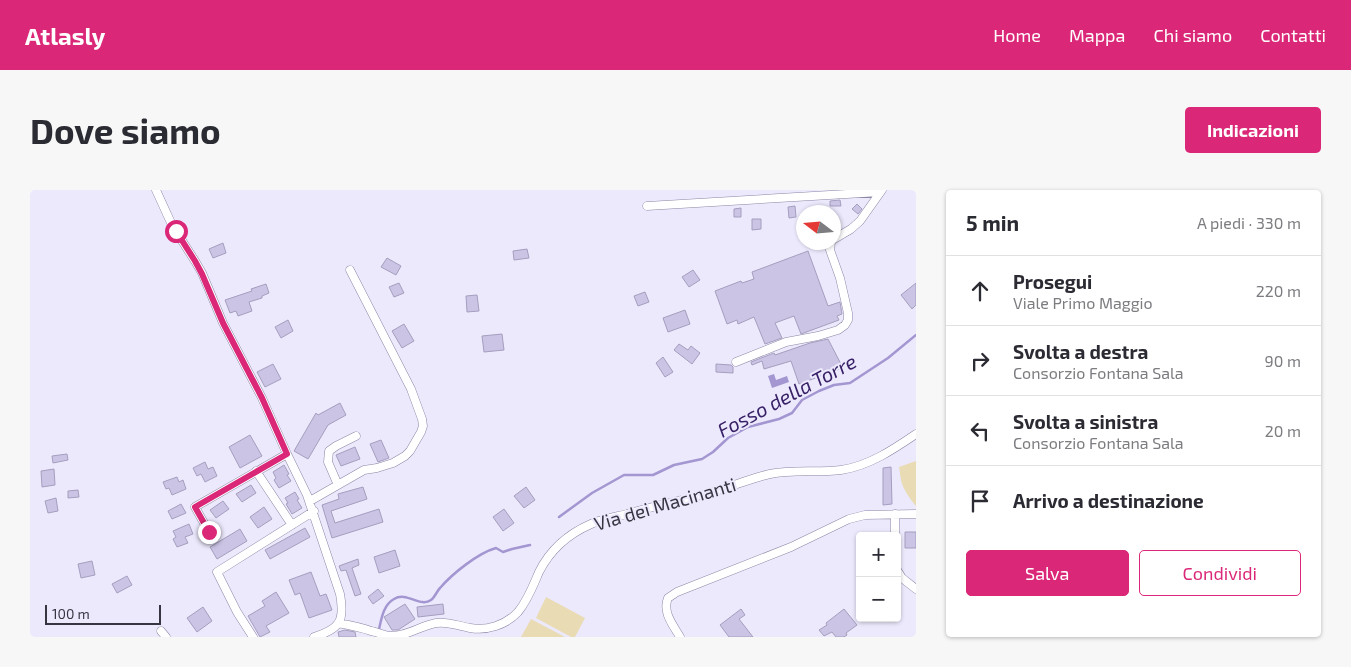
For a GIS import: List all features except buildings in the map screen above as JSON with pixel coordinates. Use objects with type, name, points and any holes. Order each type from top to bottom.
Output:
[{"type":"street","points":[[156,190],[172,225],[202,274],[223,323],[262,398],[314,511],[340,594],[342,610],[338,623],[332,630],[314,637]]},
{"type":"street","points":[[647,206],[881,191]]},
{"type":"street","points":[[841,235],[860,221],[881,191]]},
{"type":"street","points":[[736,362],[786,342],[838,330],[845,325],[848,320],[848,311],[840,278],[830,250]]},
{"type":"street","points":[[310,501],[364,470],[393,463],[405,456],[422,432],[422,419],[411,389],[350,270]]},
{"type":"street","name":"Via dei Macinanti","points":[[338,623],[389,636],[400,636],[439,623],[479,629],[489,628],[513,617],[524,604],[543,564],[553,550],[568,537],[591,524],[720,490],[770,474],[852,468],[885,453],[916,434]]},
{"type":"street","points":[[338,485],[328,462],[329,451],[356,436]]},
{"type":"street","points":[[209,532],[195,507],[287,454]]},
{"type":"street","points":[[256,471],[292,525]]},
{"type":"street","points":[[253,637],[237,612],[217,572],[314,511]]},
{"type":"street","points":[[680,637],[666,609],[666,600],[670,596],[791,546],[849,519],[865,514],[916,514]]},
{"type":"street","points":[[895,514],[895,532]]},
{"type":"street","points":[[901,576],[916,589]]},
{"type":"shaded area","points":[[774,374],[776,380],[787,376],[789,382],[772,388],[768,376]]},
{"type":"shaded area","points":[[916,461],[916,506],[903,487],[899,467]]},
{"type":"shaded area","points":[[546,597],[585,618],[575,637],[571,637],[536,618]]},
{"type":"shaded area","points":[[531,619],[565,637],[521,637]]},
{"type":"waterway","name":"Fosso della Torre","points":[[559,517],[592,493],[624,475],[653,475],[674,465],[702,459],[728,438],[748,427],[779,419],[792,413],[802,400],[819,391],[834,385],[850,383],[888,358],[916,335]]},
{"type":"waterway","name":"Fosso della Torre","points":[[377,637],[386,606],[394,599],[404,597],[427,602],[432,599],[451,577],[481,554],[496,548],[503,552],[530,545]]},
{"type":"route","points":[[176,231],[202,274],[223,323],[262,398],[287,454],[195,507],[209,532]]}]
